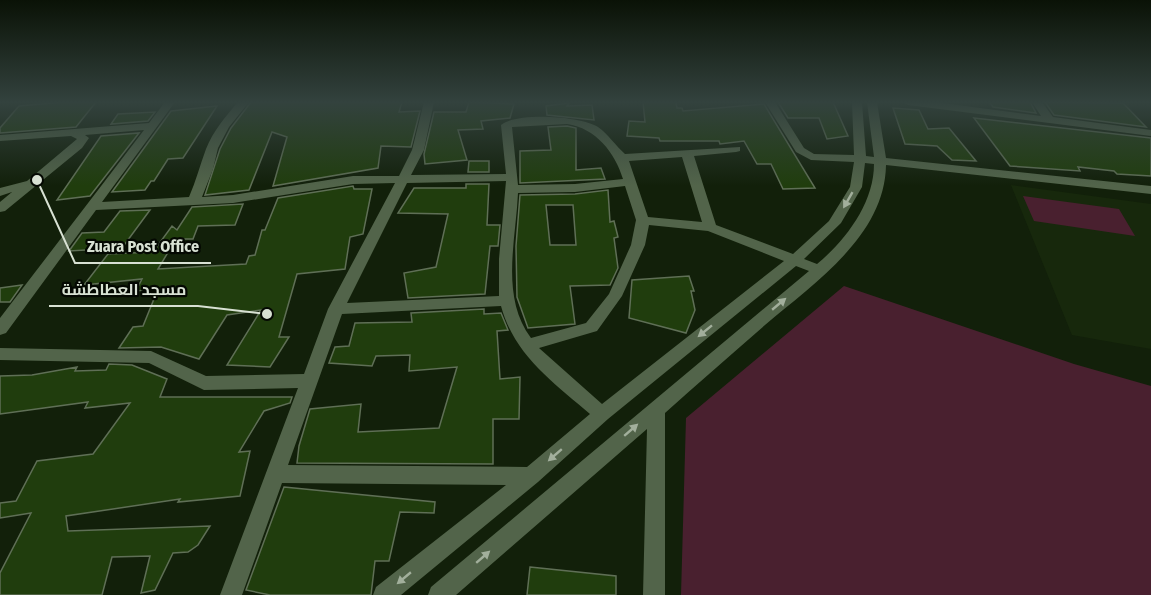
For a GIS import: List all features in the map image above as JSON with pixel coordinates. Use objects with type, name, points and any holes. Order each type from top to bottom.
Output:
[{"type":"street","points":[[0,138],[102,130]]},
{"type":"street","points":[[0,329],[148,130]]},
{"type":"street","points":[[194,201],[207,169],[212,148],[222,130]]},
{"type":"street","points":[[231,595],[336,309],[420,145],[423,130]]},
{"type":"street","points":[[506,130],[512,183],[506,301],[521,336],[542,362],[602,414]]},
{"type":"street","points":[[528,345],[591,327],[615,296],[638,244],[643,220],[622,158],[606,138],[592,130]]},
{"type":"street","points":[[787,130],[805,154],[1151,190]]},
{"type":"street","points":[[384,595],[531,476],[602,414],[795,260],[834,223],[856,187],[860,159],[858,130]]},
{"type":"street","points":[[439,595],[819,270],[852,237],[878,189],[883,161],[877,130]]},
{"type":"street","points":[[1122,130],[1151,133]]},
{"type":"street","points":[[0,208],[82,141],[83,138],[73,132]]},
{"type":"street","points":[[622,158],[736,149]]},
{"type":"street","points":[[687,153],[710,227]]},
{"type":"street","points":[[91,206],[273,194],[353,180],[402,178],[575,188],[630,182]]},
{"type":"street","points":[[0,192],[37,180]]},
{"type":"street","points":[[643,220],[710,227],[819,270]]},
{"type":"street","points":[[336,309],[506,301]]},
{"type":"street","points":[[0,354],[151,357],[204,383],[309,381]]},
{"type":"street","points":[[654,595],[656,409]]},
{"type":"street","points":[[277,474],[531,476]]},
{"type":"shaded area","points":[[1011,185],[1151,204],[1151,349],[1072,335]]},
{"type":"shaded area","points":[[1023,196],[1119,209],[1135,236],[1034,221]]},
{"type":"shaded area","points":[[844,286],[1074,364],[1151,386],[1151,595],[681,595],[686,418]]},
{"type":"building","points":[[0,130],[41,130],[0,133]]},
{"type":"building","points":[[157,130],[201,130],[183,158],[168,159],[154,181],[151,181],[145,190],[112,192]]},
{"type":"building","points":[[230,130],[415,130],[411,147],[381,146],[378,168],[273,186],[287,137],[272,132],[249,190],[205,195],[220,149]]},
{"type":"building","points":[[430,130],[464,130],[458,130],[467,160],[425,164],[424,154]]},
{"type":"building","points":[[548,130],[576,130],[576,170],[601,168],[605,179],[520,183],[520,151],[551,150]]},
{"type":"building","points":[[628,130],[780,130],[815,188],[783,189],[771,164],[757,164],[744,141],[720,144],[719,141],[660,141],[659,138],[627,136]]},
{"type":"building","points":[[823,130],[845,130],[848,136],[827,139]]},
{"type":"building","points":[[900,130],[950,130],[976,161],[952,160],[937,146],[905,144]]},
{"type":"building","points":[[983,130],[1078,130],[1151,138],[1151,176],[1117,174],[1114,171],[1078,167],[1080,171],[1010,166]]},
{"type":"building","points":[[139,133],[90,196],[57,200],[101,136]]},
{"type":"building","points":[[469,161],[489,161],[489,172],[468,172]]},
{"type":"building","points":[[466,184],[489,184],[487,225],[500,225],[498,246],[490,246],[485,294],[408,298],[404,273],[436,267],[448,214],[398,213],[414,188],[466,188]]},
{"type":"building","points":[[353,186],[354,189],[372,189],[363,234],[350,237],[345,269],[297,274],[279,337],[289,337],[270,367],[227,365],[261,310],[227,315],[199,359],[161,347],[119,348],[133,327],[143,326],[158,289],[136,291],[142,279],[84,285],[108,254],[153,252],[172,226],[177,230],[192,207],[243,204],[235,225],[198,226],[193,239],[176,239],[158,269],[246,264],[249,256],[255,255],[262,230],[265,230],[278,198]]},
{"type":"building","points":[[608,190],[610,222],[614,221],[618,237],[614,238],[618,268],[610,285],[570,286],[575,324],[528,328],[517,297],[516,246],[520,195],[575,194]],"holes":[[[546,205],[573,205],[576,245],[550,245]]]},
{"type":"building","points":[[150,210],[122,248],[69,251],[82,233],[104,232],[120,211]]},
{"type":"building","points":[[689,276],[694,291],[691,291],[695,310],[686,333],[629,318],[632,280]]},
{"type":"building","points":[[22,285],[10,302],[0,302],[0,288]]},
{"type":"building","points":[[484,309],[484,314],[501,313],[508,330],[497,331],[500,379],[520,377],[519,419],[493,419],[493,464],[297,463],[299,446],[310,409],[361,404],[358,432],[439,428],[457,367],[409,371],[410,355],[376,356],[372,366],[329,363],[335,347],[349,346],[355,323],[412,322],[411,313]]},
{"type":"building","points":[[109,364],[132,365],[167,379],[160,397],[292,397],[290,403],[264,411],[239,452],[250,451],[240,496],[178,502],[180,499],[66,516],[68,531],[210,526],[198,545],[188,552],[173,553],[155,590],[141,593],[150,556],[112,557],[102,595],[0,595],[0,573],[31,513],[0,518],[0,503],[16,501],[37,461],[93,454],[130,403],[85,408],[88,402],[0,414],[0,376],[32,375],[77,367],[75,371],[106,370]]},
{"type":"building","points":[[284,487],[435,502],[434,513],[400,512],[389,561],[375,561],[371,595],[270,595],[246,590]]},
{"type":"building","points":[[530,567],[616,576],[616,595],[527,595]]},
{"type":"place","name":"Zuara Post Office","points":[[37,180]]},
{"type":"place","name":"مسجد العطاطشة","points":[[267,314]]}]
